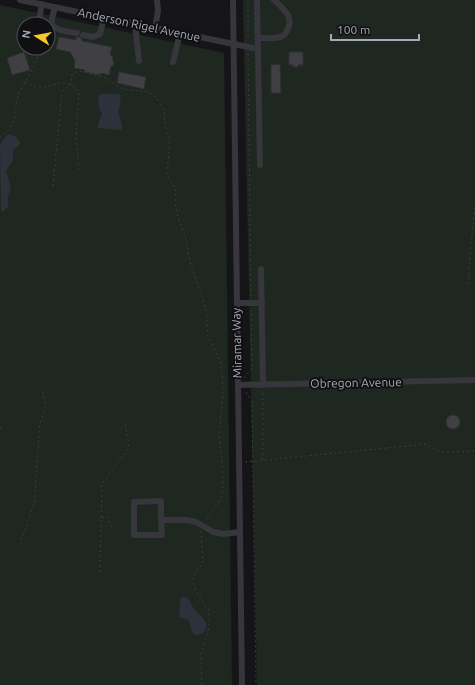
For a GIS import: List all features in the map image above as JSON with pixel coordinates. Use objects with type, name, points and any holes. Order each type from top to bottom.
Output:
[{"type":"street","name":"Anderson Rigel Avenue","points":[[20,0],[258,49]]},
{"type":"street","points":[[155,28],[158,11],[157,0]]},
{"type":"street","name":"Miramar Way","points":[[233,0],[237,303],[240,385],[239,463],[242,685]]},
{"type":"street","points":[[257,0],[260,165]]},
{"type":"street","points":[[258,38],[280,37],[287,31],[290,22],[287,13],[274,0]]},
{"type":"street","points":[[40,16],[42,4]]},
{"type":"street","points":[[55,7],[51,23],[53,26],[57,29],[80,34],[92,36],[100,34],[104,17]]},
{"type":"street","points":[[135,24],[139,61]]},
{"type":"street","points":[[173,62],[180,33]]},
{"type":"street","points":[[261,269],[263,385]]},
{"type":"street","points":[[237,303],[262,303]]},
{"type":"street","name":"Obregon Avenue","points":[[240,385],[475,380]]},
{"type":"street","points":[[161,501],[161,520],[162,535],[134,535],[134,502],[161,501]]},
{"type":"street","points":[[161,520],[186,520],[202,525],[213,532],[223,534],[240,532]]},
{"type":"path","points":[[248,0],[252,368],[240,385],[252,402],[256,685]]},
{"type":"path","points":[[0,138],[13,124],[16,100],[38,56]]},
{"type":"path","points":[[53,186],[62,92],[71,84],[72,74],[79,72],[104,77],[122,89],[148,92],[156,97],[164,109],[165,124],[169,137],[170,146],[168,177],[176,191],[175,204],[178,218],[184,236],[190,265],[206,309],[208,336],[220,361],[222,370],[223,396],[219,434],[222,460],[222,496],[218,506],[202,525],[203,562],[193,578],[196,591],[203,599],[208,610],[210,621],[201,654],[202,685]]},
{"type":"path","points":[[25,82],[40,88],[60,83],[71,84],[79,92],[76,137],[79,169]]},
{"type":"path","points":[[467,284],[469,276],[475,203]]},
{"type":"path","points":[[263,385],[263,460]]},
{"type":"path","points":[[20,546],[35,500],[40,423],[46,408],[42,390]]},
{"type":"path","points":[[100,572],[102,483],[129,448],[125,421]]},
{"type":"path","points":[[0,428],[4,427]]},
{"type":"path","points":[[239,463],[426,444],[430,448],[443,451],[475,451]]},
{"type":"path","points":[[101,518],[108,518],[112,530]]},
{"type":"shaded area","points":[[243,0],[475,0],[475,685],[257,685]]},
{"type":"shaded area","points":[[0,5],[51,16],[16,16],[16,56],[56,56],[56,17],[224,53],[232,685],[0,685]]},
{"type":"shaded area","points":[[101,94],[120,95],[121,100],[119,117],[122,124],[121,130],[98,128],[102,114],[99,109],[98,97]]},
{"type":"shaded area","points":[[7,135],[15,136],[20,143],[13,150],[13,161],[6,172],[11,187],[8,197],[8,206],[4,211],[1,211],[0,144]]},
{"type":"shaded area","points":[[182,597],[188,598],[194,609],[205,621],[206,627],[202,634],[196,635],[193,633],[188,620],[179,617],[180,600]]},
{"type":"building","points":[[59,37],[76,40],[76,37],[79,37],[82,41],[112,47],[110,55],[113,56],[113,66],[111,66],[109,75],[84,72],[85,70],[74,68],[75,61],[70,52],[56,49]]},
{"type":"building","points":[[289,52],[303,52],[303,65],[293,67],[293,65],[289,65]]},
{"type":"building","points":[[16,55],[25,56],[30,70],[12,75],[7,58]]},
{"type":"building","points":[[280,64],[281,93],[271,93],[271,65]]},
{"type":"building","points":[[119,72],[146,77],[144,89],[117,83]]},
{"type":"building","points":[[450,415],[456,415],[460,419],[460,425],[456,429],[450,429],[446,425],[446,419]]}]
